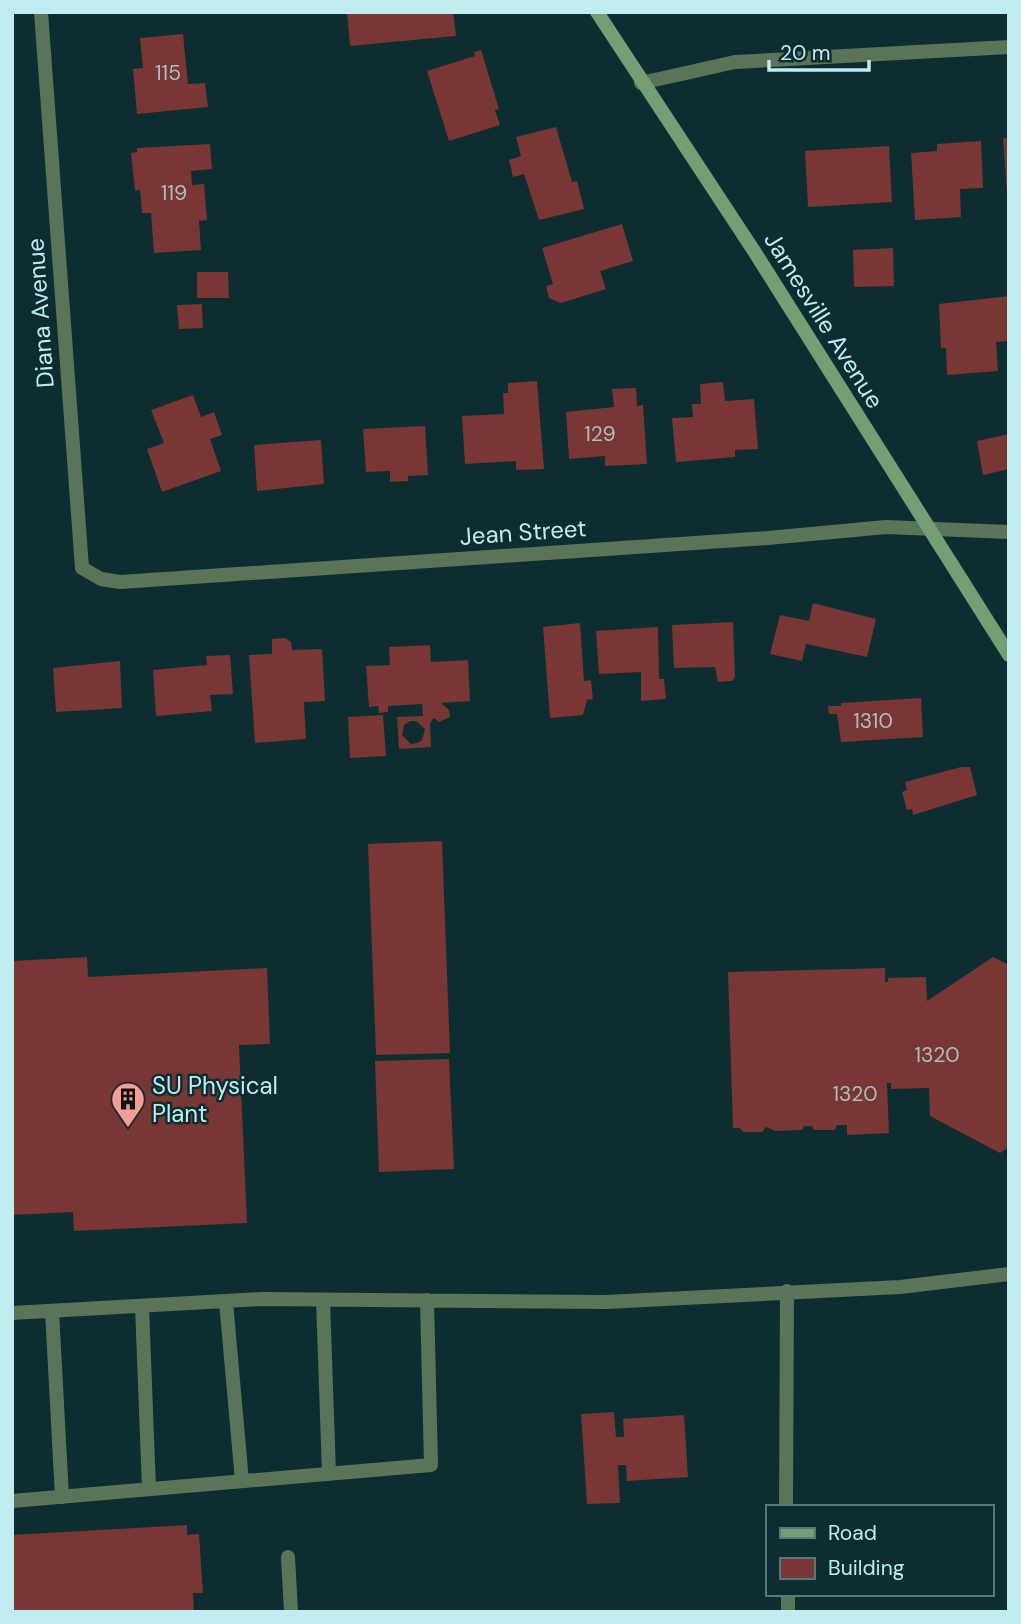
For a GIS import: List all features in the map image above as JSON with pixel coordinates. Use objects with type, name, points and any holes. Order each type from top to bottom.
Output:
[{"type":"street","name":"Diana Avenue","points":[[41,12],[82,568],[101,579],[120,582]]},
{"type":"street","name":"Jamesville Avenue","points":[[597,12],[641,83],[754,251],[1009,655]]},
{"type":"street","points":[[641,83],[735,62],[1009,47]]},
{"type":"street","name":"Jean Street","points":[[120,582],[768,538],[886,527],[1009,532]]},
{"type":"street","points":[[12,1313],[226,1301],[606,1301],[900,1287],[1009,1273]]},
{"type":"street","points":[[786,1505],[787,1291]]},
{"type":"street","points":[[323,1300],[328,1474]]},
{"type":"street","points":[[12,1502],[431,1465],[426,1300]]},
{"type":"street","points":[[226,1301],[242,1481]]},
{"type":"street","points":[[142,1306],[149,1489]]},
{"type":"street","points":[[52,1311],[62,1497]]},
{"type":"street","points":[[288,1557],[291,1612]]},
{"type":"building","points":[[347,12],[453,12],[456,36],[350,46]]},
{"type":"building","points":[[183,34],[188,84],[205,83],[208,107],[137,114],[133,69],[143,68],[140,38]]},
{"type":"building","points":[[481,50],[499,109],[495,110],[500,125],[449,141],[427,71],[475,56],[474,52]]},
{"type":"building","points":[[556,127],[572,182],[577,181],[584,209],[539,220],[524,174],[513,177],[509,160],[521,156],[516,137]]},
{"type":"building","points":[[1003,138],[1009,138],[1009,194],[1007,194]]},
{"type":"building","points":[[981,141],[983,188],[960,189],[961,217],[915,220],[911,153],[937,151],[937,144]]},
{"type":"building","points":[[210,144],[212,169],[191,171],[192,185],[204,184],[207,220],[199,221],[201,250],[154,253],[151,213],[142,213],[140,190],[135,191],[131,153],[137,152],[137,148]]},
{"type":"building","points":[[889,146],[892,202],[808,207],[805,151]]},
{"type":"building","points":[[622,224],[633,261],[600,271],[606,289],[561,303],[549,298],[546,286],[553,284],[542,248]]},
{"type":"building","points":[[893,248],[894,286],[854,287],[853,250]]},
{"type":"building","points":[[197,272],[228,272],[229,298],[197,298]]},
{"type":"building","points":[[1009,296],[1009,341],[996,342],[998,371],[947,375],[946,348],[941,348],[939,304]]},
{"type":"building","points":[[202,304],[203,328],[179,329],[177,305]]},
{"type":"building","points":[[537,381],[544,469],[516,470],[516,461],[465,464],[462,416],[504,414],[503,393],[508,393],[508,383]]},
{"type":"building","points":[[723,382],[725,401],[754,399],[758,449],[735,450],[735,457],[676,462],[672,418],[693,417],[692,404],[701,404],[700,384]]},
{"type":"building","points":[[636,388],[637,406],[643,405],[647,464],[605,466],[605,456],[569,459],[566,412],[614,407],[612,389]]},
{"type":"building","points":[[193,395],[201,417],[214,412],[222,435],[210,439],[221,471],[162,492],[147,449],[164,443],[151,410]]},
{"type":"building","points":[[425,426],[428,475],[408,476],[408,481],[390,482],[390,471],[366,472],[363,429]]},
{"type":"building","points":[[1009,434],[1009,469],[983,475],[977,441]]},
{"type":"building","points":[[321,440],[324,484],[257,491],[254,445]]},
{"type":"building","points":[[813,603],[876,619],[867,657],[806,644],[802,661],[770,654],[780,615],[809,621]]},
{"type":"building","points":[[733,622],[735,677],[732,681],[718,682],[715,667],[674,668],[672,625]]},
{"type":"building","points":[[580,623],[584,681],[591,680],[593,699],[587,700],[583,715],[550,718],[543,627]]},
{"type":"building","points":[[658,627],[659,679],[664,679],[666,699],[641,701],[641,672],[599,674],[596,631]]},
{"type":"building","points":[[285,638],[291,642],[292,650],[322,649],[325,701],[304,702],[306,739],[255,743],[249,655],[272,654],[272,639]]},
{"type":"building","points":[[430,645],[431,662],[468,660],[470,701],[441,703],[449,710],[450,717],[439,722],[434,718],[430,723],[431,747],[399,749],[397,717],[423,716],[422,704],[388,706],[388,712],[379,713],[378,706],[369,707],[366,666],[390,665],[389,647]],"holes":[[[416,721],[425,729],[422,740],[411,744],[402,735],[404,725]]]},
{"type":"building","points":[[230,655],[233,694],[210,695],[212,711],[156,716],[153,670],[207,665],[206,656]]},
{"type":"building","points":[[120,661],[122,708],[56,712],[53,668]]},
{"type":"building","points":[[921,698],[923,737],[841,742],[837,714],[829,714],[828,706],[841,706],[841,703]]},
{"type":"building","points":[[383,715],[386,756],[350,758],[348,717]]},
{"type":"building","points":[[970,767],[977,795],[913,815],[912,809],[907,810],[902,792],[907,790],[905,782]]},
{"type":"building","points":[[442,841],[450,1053],[376,1055],[368,844]]},
{"type":"building","name":"SU Physical Plant","points":[[87,957],[88,977],[267,968],[270,1044],[239,1045],[247,1223],[74,1231],[73,1212],[12,1215],[12,961]]},
{"type":"building","points":[[993,957],[1009,965],[1009,1147],[1000,1153],[930,1116],[929,1088],[891,1089],[891,1083],[887,1083],[889,1133],[847,1135],[847,1125],[837,1125],[835,1130],[814,1130],[812,1126],[804,1126],[802,1130],[776,1131],[766,1127],[762,1132],[743,1132],[740,1128],[733,1128],[728,972],[885,968],[885,982],[888,982],[888,978],[926,977],[927,1001]]},
{"type":"building","points":[[449,1059],[454,1169],[379,1172],[375,1061]]},
{"type":"building","points":[[614,1412],[616,1437],[624,1437],[623,1419],[684,1415],[688,1477],[627,1481],[626,1465],[618,1465],[620,1503],[587,1504],[581,1414]]},
{"type":"building","points":[[187,1525],[187,1535],[199,1534],[203,1593],[193,1593],[194,1612],[12,1612],[12,1535]]},
{"type":"place","name":"SU Physical Plant","points":[[128,1129]]}]
